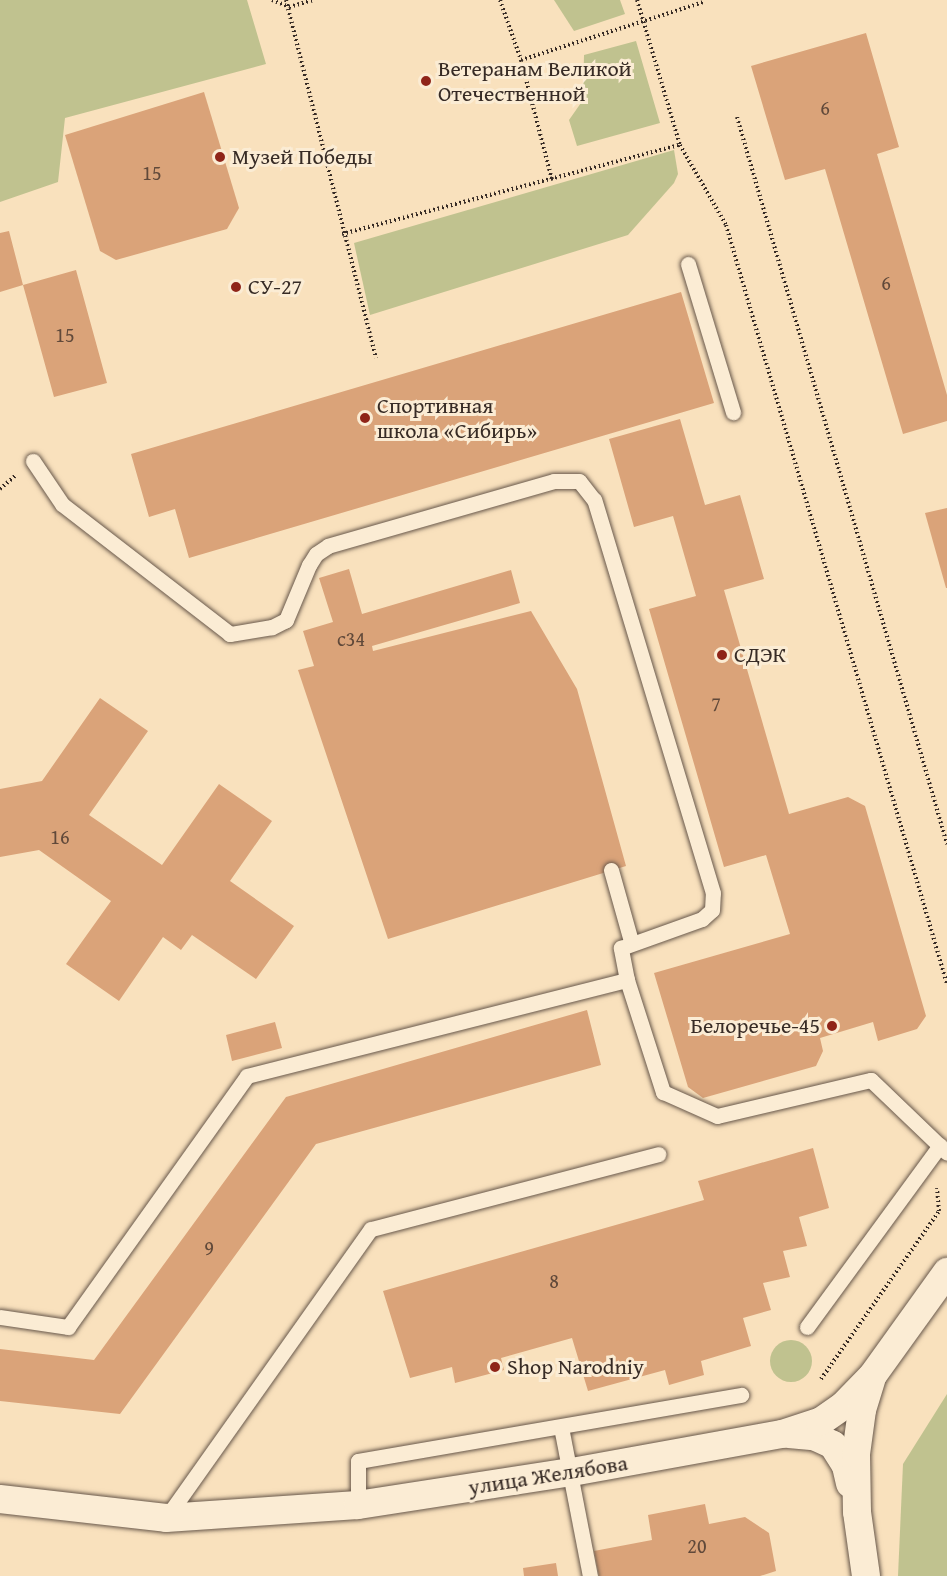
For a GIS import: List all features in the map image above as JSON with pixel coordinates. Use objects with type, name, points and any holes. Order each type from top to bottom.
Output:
[{"type":"street","points":[[857,1512],[857,1441],[873,1375],[947,1272]]},
{"type":"street","name":"улица Желябова","points":[[0,1499],[166,1518],[358,1505],[572,1472],[782,1434],[820,1422],[873,1375]]},
{"type":"street","points":[[782,1434],[814,1436],[833,1445],[846,1466],[857,1512],[866,1576]]},
{"type":"lane","points":[[688,264],[733,412]]},
{"type":"lane","points":[[33,461],[62,504],[214,626],[230,634],[272,627],[286,620],[309,565],[316,554],[328,546],[554,481],[579,481],[594,500],[712,893],[712,910],[702,919],[631,941],[621,948],[627,980],[663,1092],[717,1116],[870,1080],[944,1149],[807,1328]]},
{"type":"lane","points":[[611,870],[631,941]]},
{"type":"lane","points":[[0,1317],[68,1327],[247,1076],[627,980]]},
{"type":"lane","points":[[166,1518],[371,1229],[658,1154]]},
{"type":"lane","points":[[358,1505],[358,1461],[741,1395]]},
{"type":"lane","points":[[561,1427],[572,1472],[590,1576]]},
{"type":"path","points":[[272,0],[289,7],[313,0]]},
{"type":"path","points":[[286,0],[342,234],[376,358]]},
{"type":"path","points":[[500,0],[521,60],[552,180]]},
{"type":"path","points":[[637,0],[680,145],[726,225],[947,984]]},
{"type":"path","points":[[521,60],[704,2]]},
{"type":"path","points":[[737,117],[947,844]]},
{"type":"path","points":[[342,234],[680,145]]},
{"type":"path","points":[[821,1378],[939,1211],[936,1166],[944,1149]]},
{"type":"green space","points":[[0,0],[247,0],[266,64],[65,118],[58,182],[0,202]]},
{"type":"green space","points":[[554,0],[620,0],[625,14],[574,31]]},
{"type":"green space","points":[[636,41],[660,123],[577,146],[569,120],[583,100],[584,55]]},
{"type":"green space","points":[[674,150],[678,174],[674,183],[628,235],[370,315],[354,243]]},
{"type":"green space","points":[[791,1340],[806,1346],[812,1361],[806,1376],[791,1382],[776,1376],[770,1361],[776,1346]]},
{"type":"green space","points":[[947,1394],[947,1576],[898,1576],[903,1464]]},
{"type":"building","points":[[866,33],[899,147],[877,154],[947,395],[947,421],[903,434],[825,169],[785,180],[751,66]]},
{"type":"building","points":[[204,92],[239,208],[227,229],[116,260],[100,251],[65,135]]},
{"type":"building","points":[[9,231],[23,285],[0,292],[0,233]]},
{"type":"building","points":[[76,270],[107,383],[54,397],[23,285]]},
{"type":"building","name":"Спортивная школа «Сибирь»","points":[[681,292],[714,403],[189,558],[175,509],[149,517],[131,454]]},
{"type":"building","points":[[680,419],[705,505],[740,495],[764,579],[724,590],[789,814],[848,797],[865,806],[926,1016],[917,1029],[878,1041],[873,1022],[820,1038],[823,1051],[816,1066],[703,1098],[688,1087],[654,973],[790,934],[766,855],[724,867],[649,609],[696,596],[673,516],[634,527],[609,439]]},
{"type":"building","points":[[947,508],[947,588],[946,588],[925,513]]},
{"type":"building","points":[[349,569],[362,614],[511,570],[520,603],[372,646],[373,651],[531,611],[577,689],[626,866],[388,939],[298,670],[314,666],[303,631],[333,622],[319,578]]},
{"type":"building","points":[[100,698],[148,731],[89,815],[162,865],[219,784],[272,821],[230,881],[294,926],[256,979],[192,935],[181,950],[163,937],[119,1001],[66,964],[111,901],[39,850],[0,857],[0,789],[42,781]]},
{"type":"building","points":[[587,1010],[601,1065],[316,1144],[120,1414],[0,1401],[0,1349],[94,1360],[286,1097]]},
{"type":"building","points":[[275,1022],[282,1048],[232,1061],[226,1035]]},
{"type":"building","points":[[813,1148],[829,1208],[799,1217],[807,1246],[783,1251],[790,1277],[763,1283],[771,1310],[743,1318],[751,1346],[701,1361],[704,1375],[669,1385],[665,1370],[588,1391],[572,1338],[501,1358],[504,1370],[455,1383],[452,1367],[410,1378],[383,1291],[704,1200],[698,1181]]},
{"type":"building","points":[[705,1504],[709,1524],[745,1517],[769,1533],[776,1571],[760,1576],[599,1576],[594,1551],[652,1540],[648,1515]]},
{"type":"building","points":[[556,1563],[558,1576],[524,1576],[523,1568]]},
{"type":"place","name":"Ветеранам Великой Отечественной","points":[[426,81]]},
{"type":"place","name":"Музей Победы","points":[[220,157]]},
{"type":"place","name":"СУ-27","points":[[236,287]]},
{"type":"place","name":"Спортивная школа «Сибирь»","points":[[365,418]]},
{"type":"place","name":"СДЭК","points":[[722,655]]},
{"type":"place","name":"Белоречье-45","points":[[832,1026]]},
{"type":"place","name":"Shop Narodniy","points":[[495,1367]]}]
